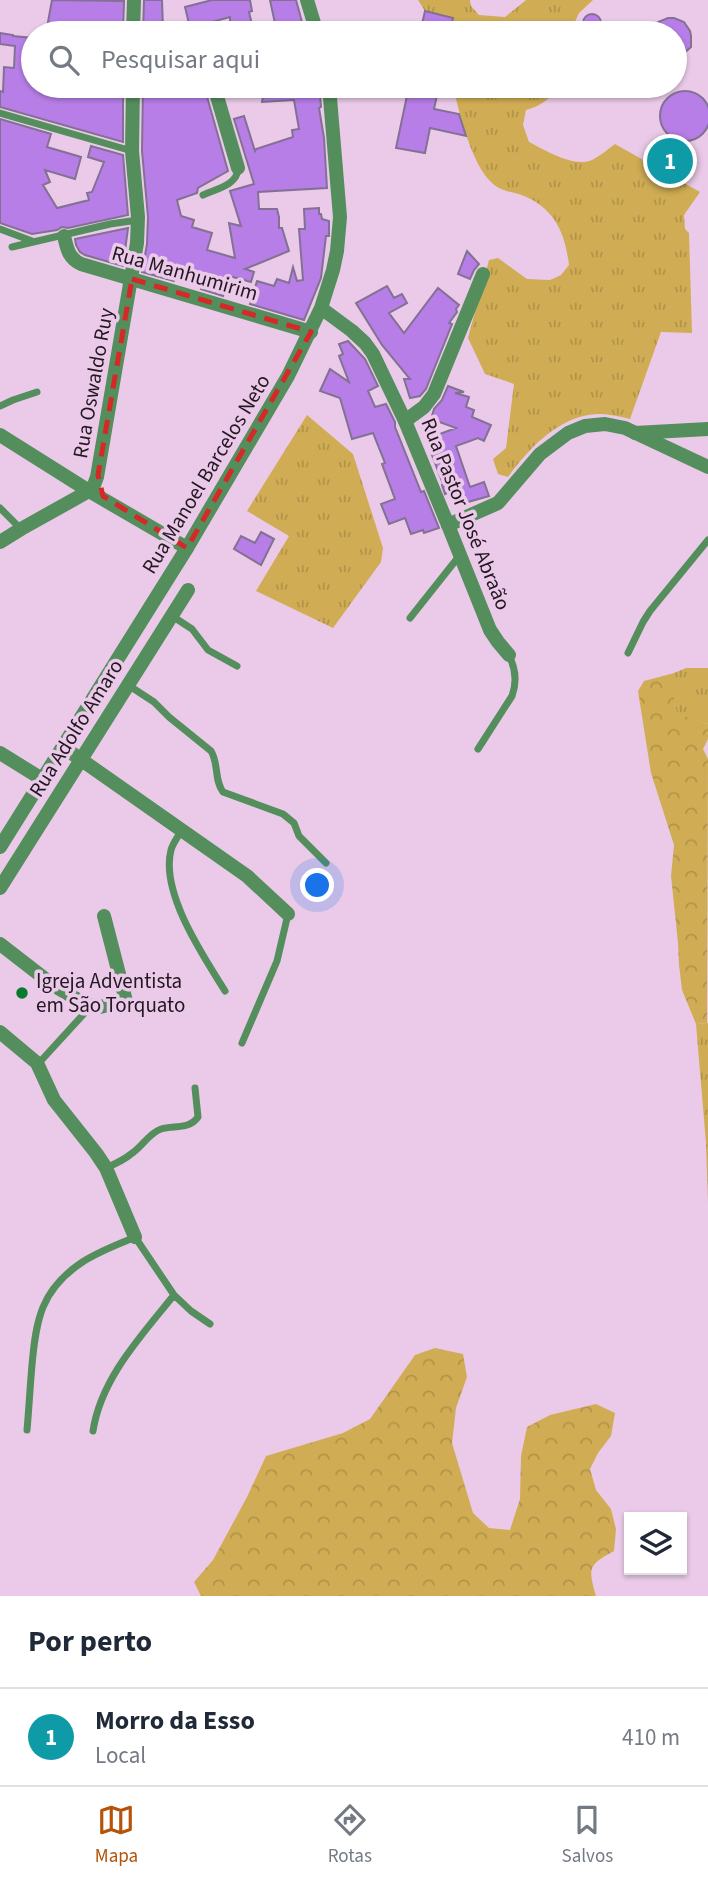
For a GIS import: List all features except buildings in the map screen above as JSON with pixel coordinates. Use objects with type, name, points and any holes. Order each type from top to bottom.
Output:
[{"type":"street","points":[[133,21],[134,0]]},
{"type":"street","points":[[307,0],[313,21]]},
{"type":"street","name":"Rua Oswaldo Ruy","points":[[89,491],[94,485],[99,468],[137,243],[138,220],[132,151],[133,98]]},
{"type":"street","points":[[218,98],[238,168]]},
{"type":"street","name":"Rua Manoel Barcelos Neto","points":[[0,847],[187,548],[311,332],[333,270],[340,217],[331,98]]},
{"type":"street","name":"Rua Manhumirim","points":[[64,236],[68,253],[77,263],[311,332]]},
{"type":"street","points":[[405,421],[424,407],[434,394],[483,274]]},
{"type":"street","name":"Rua Pastor José Abraão","points":[[321,308],[352,331],[373,354],[405,421],[490,630],[509,655]]},
{"type":"street","points":[[448,525],[498,503],[540,454],[576,429],[595,424],[625,428],[708,467]]},
{"type":"street","points":[[635,433],[708,429]]},
{"type":"street","points":[[0,435],[187,548]]},
{"type":"street","points":[[99,468],[99,483],[107,502]]},
{"type":"street","points":[[0,542],[89,491]]},
{"type":"street","name":"Rua Adolfo Amaro","points":[[0,888],[188,590]]},
{"type":"street","points":[[62,747],[247,876],[288,914]]},
{"type":"street","points":[[0,753],[42,779]]},
{"type":"street","points":[[0,944],[53,985],[92,1006],[106,1007],[126,1001],[104,916]]},
{"type":"street","points":[[0,1032],[38,1064],[54,1100],[106,1168],[135,1237]]},
{"type":"lane","points":[[0,113],[132,151]]},
{"type":"lane","points":[[203,195],[232,181],[238,168]]},
{"type":"lane","points":[[12,247],[138,220]]},
{"type":"lane","points":[[0,229],[34,242]]},
{"type":"lane","points":[[0,406],[37,392]]},
{"type":"lane","points":[[0,508],[21,529]]},
{"type":"lane","points":[[628,653],[650,611],[708,540]]},
{"type":"lane","points":[[410,618],[460,555]]},
{"type":"lane","points":[[172,616],[192,629],[208,650],[237,666]]},
{"type":"lane","name":"Rua Pastor José Abraão","points":[[478,749],[515,689],[515,673],[509,655]]},
{"type":"lane","points":[[128,685],[154,702],[211,751],[215,759],[218,784],[223,792],[282,814],[294,823],[299,836],[326,863]]},
{"type":"lane","points":[[181,830],[171,851],[172,885],[194,943],[225,991]]},
{"type":"lane","points":[[242,1043],[277,961],[288,914]]},
{"type":"lane","points":[[38,1064],[92,1006]]},
{"type":"lane","points":[[106,1168],[133,1154],[155,1132],[195,1122],[198,1117],[195,1088]]},
{"type":"lane","points":[[27,1430],[39,1315],[49,1294],[63,1277],[83,1261],[135,1237],[174,1295],[210,1324]]},
{"type":"lane","points":[[93,1430],[95,1416],[107,1388],[125,1356],[174,1295]]},
{"type":"highlighted area","points":[[132,279],[311,332],[187,548],[103,496],[98,475]]},
{"type":"green space","points":[[418,0],[470,0],[471,6],[479,15],[505,17],[526,0],[593,0],[579,13],[575,21],[452,21],[453,18],[425,11]]},
{"type":"green space","points":[[456,98],[548,98],[536,107],[526,110],[523,125],[529,142],[577,162],[592,160],[615,144],[700,192],[684,215],[685,229],[689,233],[692,333],[661,332],[630,419],[597,414],[570,421],[546,435],[525,455],[508,477],[498,474],[493,459],[506,448],[514,384],[485,374],[468,338],[489,260],[498,258],[527,279],[550,280],[561,275],[569,265],[565,243],[551,215],[535,201],[498,187],[483,173]]},
{"type":"green space","points":[[307,415],[353,454],[383,548],[381,562],[333,628],[256,591],[289,536],[247,511]]},
{"type":"green space","points":[[686,668],[708,668],[708,724],[678,715],[674,705],[674,673]]},
{"type":"green space","points":[[674,673],[674,705],[678,714],[708,724],[708,739],[703,749],[708,759],[707,1023],[696,1024],[682,990],[671,876],[674,845],[651,773],[638,691],[644,681]]},
{"type":"green space","points":[[708,1023],[708,1203],[696,1024]]},
{"type":"green space","points":[[435,1348],[463,1354],[467,1377],[456,1408],[452,1443],[473,1513],[489,1528],[510,1530],[520,1499],[521,1456],[527,1427],[550,1415],[596,1404],[615,1413],[611,1436],[590,1469],[596,1490],[611,1509],[616,1529],[614,1551],[592,1568],[596,1596],[201,1596],[194,1582],[213,1560],[266,1456],[343,1433],[370,1419],[415,1355]]},
{"type":"place","name":"Morro da Esso","points":[[670,161]]},
{"type":"place","name":"Igreja Adventista em São Torquato","points":[[22,993]]}]
